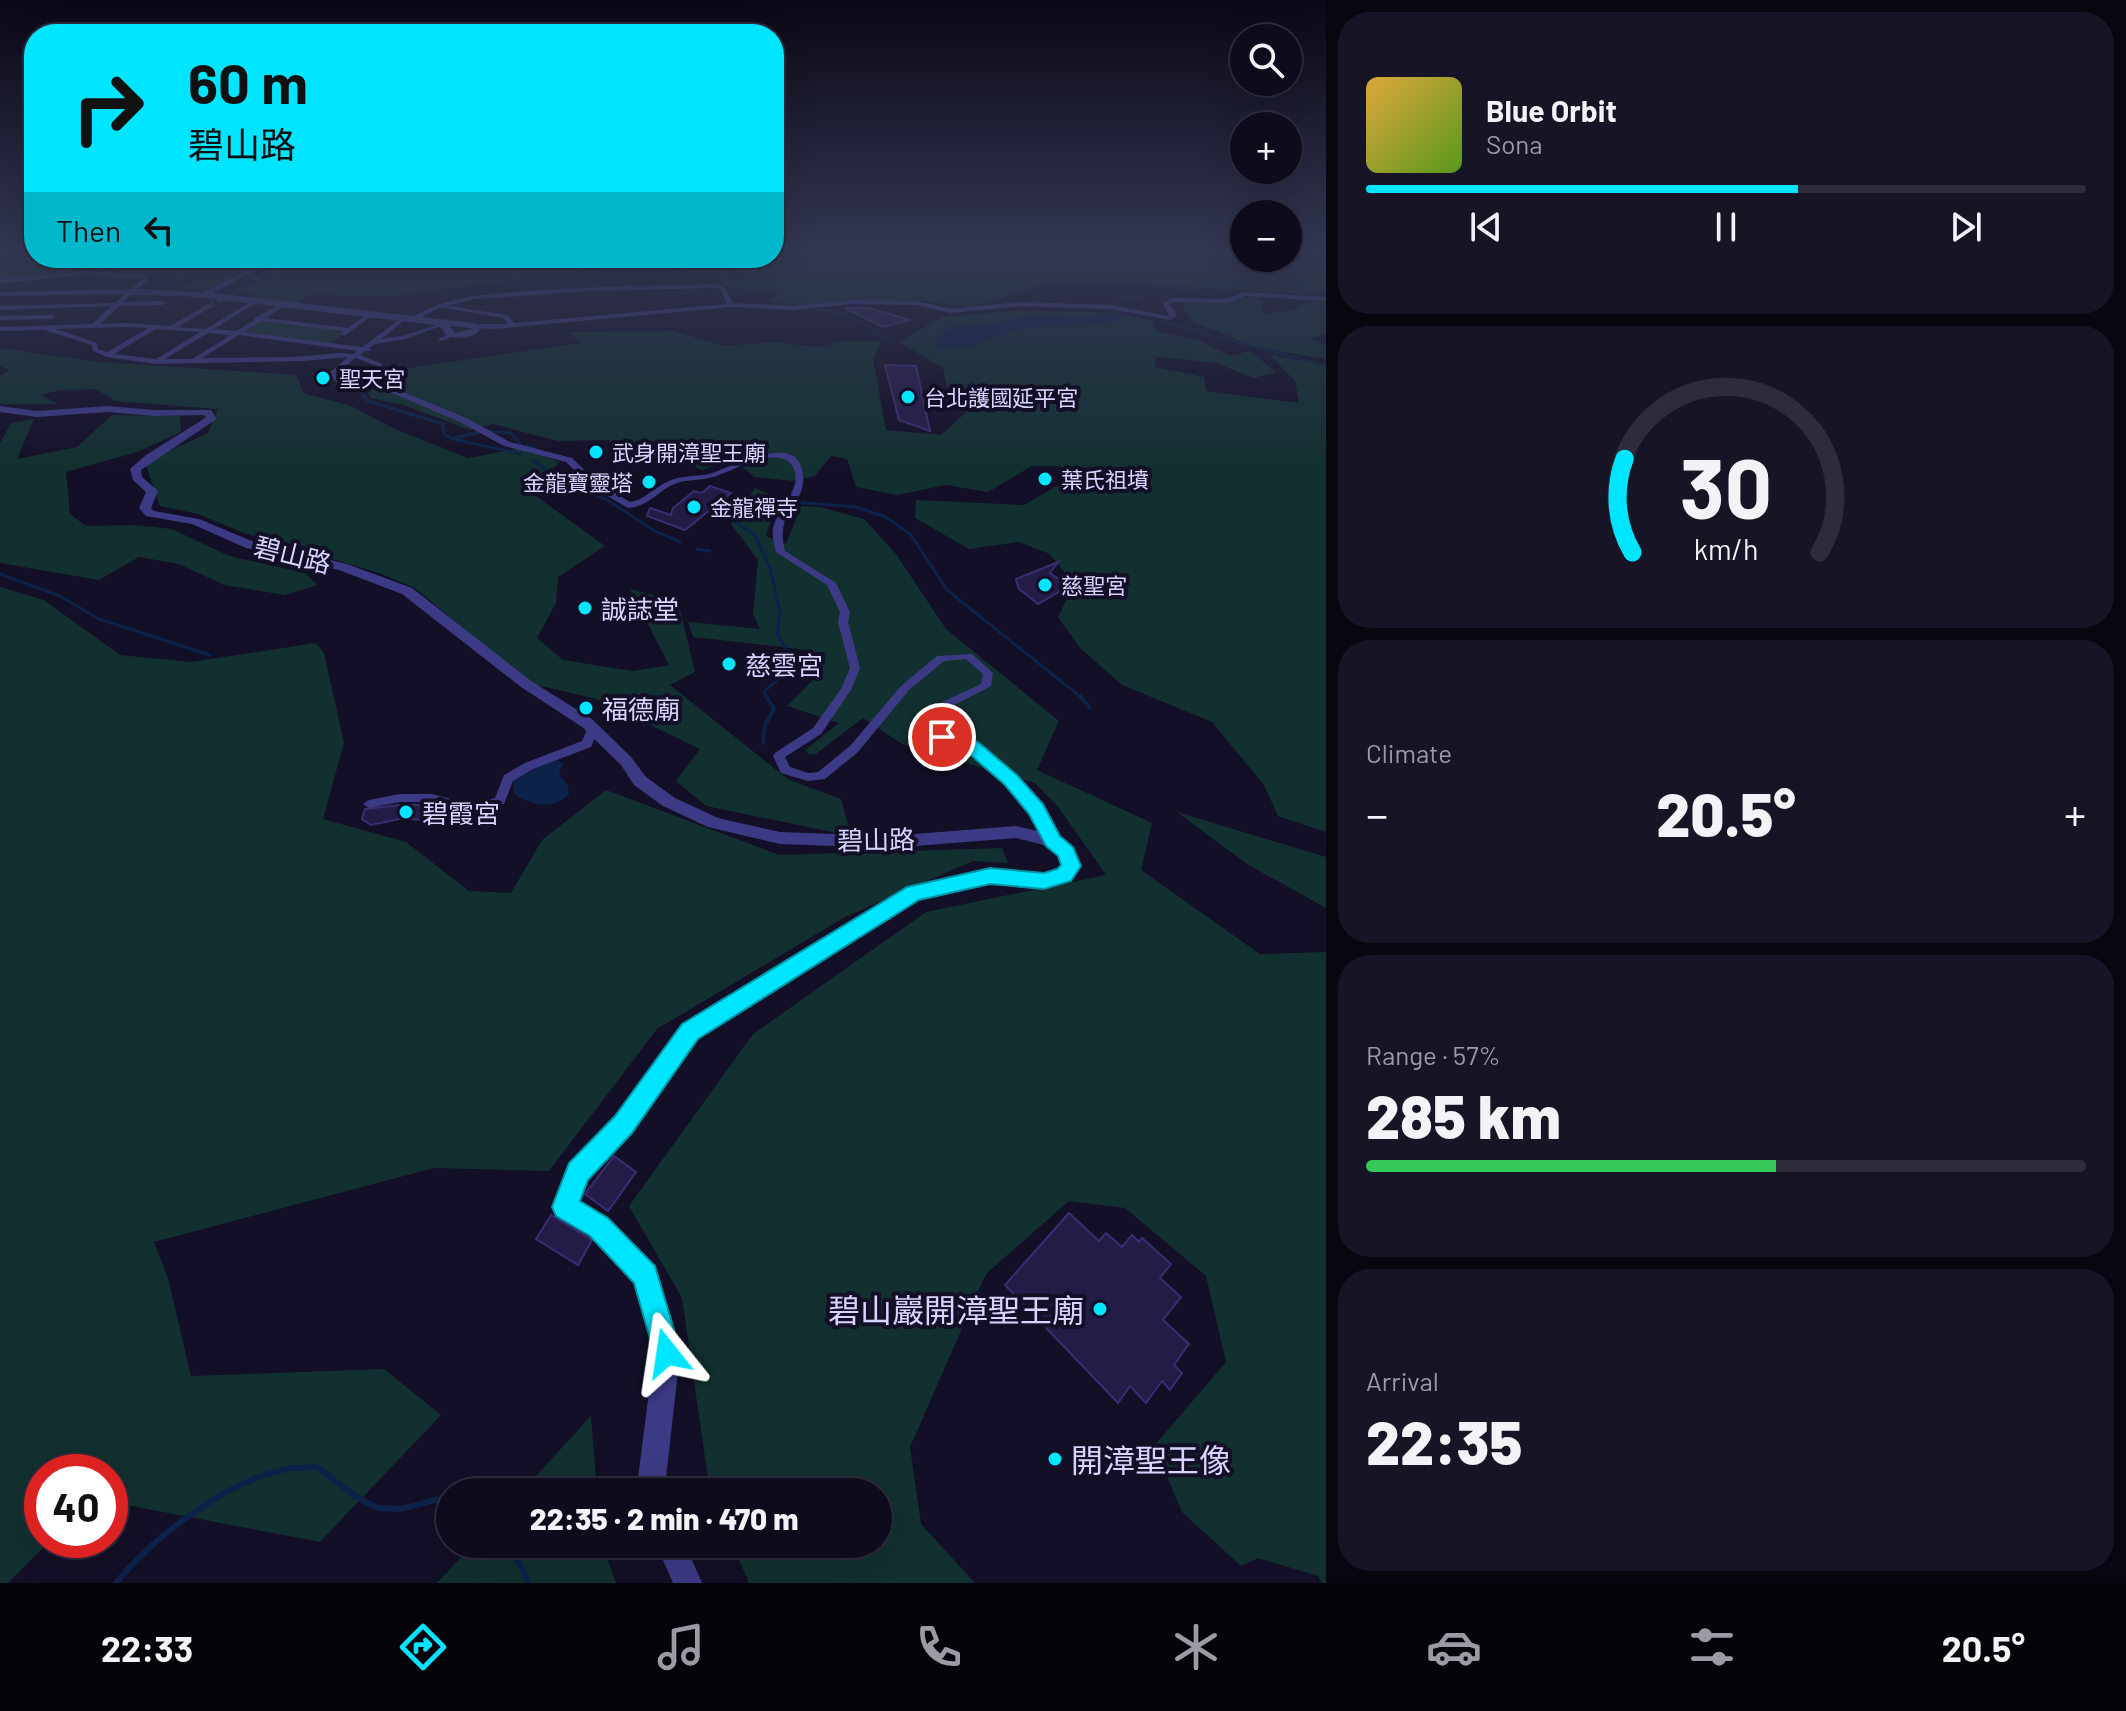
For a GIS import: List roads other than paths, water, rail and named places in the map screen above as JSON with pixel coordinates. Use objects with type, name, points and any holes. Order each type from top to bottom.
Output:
[{"type":"street","points":[[171,328],[178,324]]},
{"type":"street","points":[[155,362],[214,324]]},
{"type":"street","points":[[192,362],[250,324]]},
{"type":"street","points":[[298,324],[349,330]]},
{"type":"street","points":[[330,344],[357,324]]},
{"type":"street","points":[[346,389],[331,374],[400,324]]},
{"type":"street","points":[[432,324],[446,326],[448,333],[453,335]]},
{"type":"street","points":[[374,342],[403,338],[439,325],[520,324]]},
{"type":"street","points":[[441,339],[473,334],[476,330],[474,326]]},
{"type":"street","points":[[107,355],[155,327]]},
{"type":"street","points":[[0,329],[155,327],[330,344],[360,351],[380,365],[386,387],[395,393],[446,412],[507,444],[569,460],[595,485],[628,505],[646,502],[671,482],[710,477],[763,455],[775,454],[791,459],[799,468],[800,482],[776,532],[781,552],[831,583],[845,612],[843,622],[855,668],[846,690],[817,731],[779,756],[785,770],[808,777],[821,776],[854,749],[905,688],[941,658],[968,656],[988,673],[986,686],[961,700],[944,704],[931,714],[929,726],[957,744],[972,747],[1010,779],[1036,809],[1053,841]]},
{"type":"street","points":[[46,328],[88,340],[95,344],[95,350],[107,355],[155,362],[305,359],[360,351]]},
{"type":"street","name":"碧山路","points":[[0,409],[37,414],[107,409],[154,413],[207,412],[211,418],[135,469],[137,478],[152,491],[145,508],[150,514],[180,517],[250,545],[299,555],[386,581],[407,591],[526,684],[593,728],[626,761],[640,781],[669,802],[714,823],[780,838],[902,841],[1016,832],[1053,841],[1066,852],[1071,866],[1064,875],[1044,881],[990,876],[914,893],[690,1032],[624,1124],[578,1172],[565,1207],[599,1227],[646,1275],[667,1353],[652,1478]]},
{"type":"street","points":[[369,804],[400,798],[432,798],[469,809],[500,801],[508,778],[529,766],[587,744],[593,728]]},
{"type":"street","points":[[676,1558],[688,1583]]},
{"type":"water","points":[[954,324],[1104,324],[1025,328],[962,348],[940,348],[935,340]]},
{"type":"water","points":[[549,758],[563,763],[559,774],[568,786],[569,795],[555,803],[542,805],[514,794],[513,781]]},
{"type":"waterway","points":[[863,324],[892,343]]},
{"type":"waterway","points":[[1170,324],[1326,366]]},
{"type":"waterway","points":[[356,386],[368,401],[443,424],[444,434],[453,439],[521,454]]},
{"type":"waterway","points":[[454,438],[485,431],[511,433],[522,446],[536,448]]},
{"type":"waterway","points":[[533,460],[558,479],[607,500],[655,531],[680,542]]},
{"type":"waterway","points":[[793,502],[856,507],[886,517],[911,535],[947,590],[1081,697]]},
{"type":"waterway","points":[[722,512],[755,535],[770,568],[780,612],[777,634],[788,653],[787,671],[764,692],[766,696]]},
{"type":"waterway","points":[[697,549],[710,551]]},
{"type":"waterway","points":[[0,574],[60,596],[99,619],[210,655]]},
{"type":"waterway","points":[[763,743],[765,725],[774,709],[766,696]]},
{"type":"waterway","points":[[1081,697],[1090,708]]},
{"type":"waterway","points":[[116,1583],[150,1547],[193,1513],[240,1485],[286,1469],[317,1467],[356,1497],[378,1508],[401,1509],[436,1500]]},
{"type":"waterway","points":[[516,1558],[529,1583]]},
{"type":"place","name":"聖天宮","points":[[323,378]]},
{"type":"place","name":"台北護國延平宮","points":[[908,397]]},
{"type":"place","name":"武身開漳聖王廟","points":[[596,452]]},
{"type":"place","name":"葉氏祖墳","points":[[1045,479]]},
{"type":"place","name":"金龍寶靈塔","points":[[649,482]]},
{"type":"place","name":"金龍禪寺","points":[[694,507]]},
{"type":"place","name":"慈聖宮","points":[[1045,585]]},
{"type":"place","name":"誠誌堂","points":[[585,608]]},
{"type":"place","name":"慈雲宮","points":[[729,664]]},
{"type":"place","name":"福德廟","points":[[586,708]]},
{"type":"place","name":"碧霞宮","points":[[406,812]]},
{"type":"place","name":"碧山巖開漳聖王廟","points":[[1100,1309]]},
{"type":"place","name":"開漳聖王像","points":[[1055,1459]]}]
